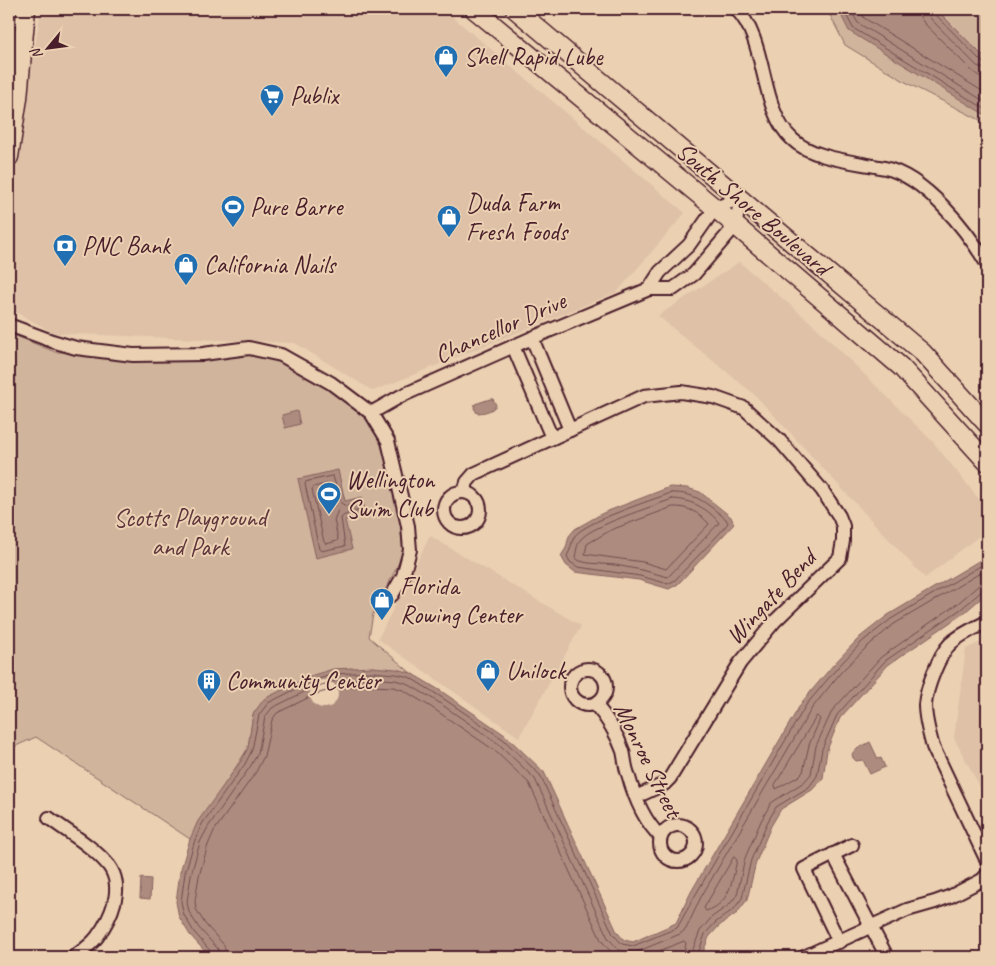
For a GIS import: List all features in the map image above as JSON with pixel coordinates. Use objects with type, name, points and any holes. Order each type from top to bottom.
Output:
[{"type":"street","points":[[9,157],[18,98],[26,9]]},
{"type":"street","name":"South Shore Boulevard","points":[[474,9],[715,208],[901,368],[987,462]]},
{"type":"street","name":"South Shore Boulevard","points":[[516,9],[923,353],[987,424]]},
{"type":"street","points":[[736,9],[744,16],[755,44],[777,120],[792,140],[809,151],[887,168],[909,178],[946,208],[975,243],[987,264]]},
{"type":"street","points":[[649,289],[660,272],[689,245],[715,208],[741,198]]},
{"type":"street","name":"Chancellor Drive","points":[[371,413],[401,396],[513,346],[649,289],[673,289],[694,274],[735,226],[741,198]]},
{"type":"street","points":[[9,325],[76,348],[133,355],[203,354],[249,348],[281,355],[331,383],[371,413],[388,441],[408,526],[410,550],[403,576],[392,595]]},
{"type":"street","points":[[532,338],[570,430]]},
{"type":"street","points":[[513,346],[552,438]]},
{"type":"street","name":"Wingate Bend","points":[[464,492],[466,482],[474,474],[552,438],[644,396],[681,392],[714,396],[744,408],[780,442],[822,490],[839,516],[843,526],[840,558],[775,621],[740,664],[670,778],[664,784],[636,797]]},
{"type":"street","points":[[539,408],[557,399]]},
{"type":"street","points":[[987,622],[961,635],[949,645],[939,662],[925,704],[928,730],[933,746],[987,861]]},
{"type":"street","name":"Monroe Street","points":[[595,704],[614,732],[622,749],[627,773],[636,797],[649,824],[660,836]]},
{"type":"street","points":[[49,818],[96,853],[109,866],[117,884],[115,901],[111,912],[97,938],[74,957]]},
{"type":"street","points":[[839,942],[804,869],[852,845]]},
{"type":"street","points":[[833,854],[887,957]]},
{"type":"street","points":[[804,957],[907,910],[951,896],[982,880],[987,875]]},
{"type":"shaded area","points":[[41,9],[443,9],[685,213],[617,292],[373,391],[295,343],[54,333],[9,308],[9,213]]},
{"type":"shaded area","points":[[739,262],[816,327],[932,441],[987,509],[987,530],[925,578],[755,395],[658,316]]},
{"type":"shaded area","points":[[430,536],[581,626],[519,737],[378,639]]},
{"type":"shaded area","points":[[987,639],[987,800],[954,738],[966,649]]},
{"type":"green space","points":[[827,9],[987,9],[987,130],[980,120],[909,84],[845,45]]},
{"type":"green space","name":"Scotts Playground and Park","points":[[9,333],[55,352],[272,350],[371,413],[398,500],[403,555],[373,614],[369,637],[411,673],[372,667],[253,714],[248,748],[190,839],[36,737],[9,749]]},
{"type":"water","points":[[838,9],[936,9],[987,60],[987,116],[849,31]]},
{"type":"water","points":[[493,399],[495,407],[482,413],[477,413],[474,408],[475,404]]},
{"type":"water","points":[[297,411],[300,424],[285,428],[282,415]]},
{"type":"water","points":[[338,470],[345,501],[362,497],[366,515],[345,520],[352,549],[316,558],[298,479]]},
{"type":"water","points":[[670,487],[687,488],[700,492],[731,517],[734,524],[678,584],[669,589],[639,580],[575,572],[566,565],[561,556],[566,548],[569,536],[575,529],[603,513]]},
{"type":"water","points":[[987,556],[987,593],[964,613],[888,665],[840,718],[827,750],[823,778],[812,790],[781,809],[771,826],[756,862],[747,900],[737,913],[719,926],[709,937],[701,957],[210,957],[190,935],[179,917],[176,902],[180,872],[190,839],[198,821],[241,761],[248,748],[253,714],[264,699],[310,676],[333,669],[372,667],[396,669],[411,673],[441,691],[505,735],[544,772],[617,932],[624,940],[633,942],[676,923],[691,892],[802,702],[834,664],[860,637],[888,615]]},
{"type":"water","points":[[870,742],[878,759],[881,758],[885,767],[870,774],[863,760],[856,761],[852,754],[855,750]]},
{"type":"water","points":[[141,878],[151,879],[150,899],[140,898]]},
{"type":"pier","points":[[324,680],[334,684],[338,694],[334,704],[324,708],[314,704],[310,694],[314,684]]},
{"type":"place","name":"Shell Rapid Lube","points":[[446,78]]},
{"type":"place","name":"Publix","points":[[272,117]]},
{"type":"place","name":"Pure Barre","points":[[233,228]]},
{"type":"place","name":"Duda Farm Fresh Foods","points":[[449,238]]},
{"type":"place","name":"PNC Bank","points":[[65,267]]},
{"type":"place","name":"California Nails","points":[[186,286]]},
{"type":"place","name":"Wellington Swim Club","points":[[329,515]]},
{"type":"place","name":"Florida Rowing Center","points":[[382,621]]},
{"type":"place","name":"Unilock","points":[[488,692]]},
{"type":"place","name":"Community Center","points":[[209,702]]}]
